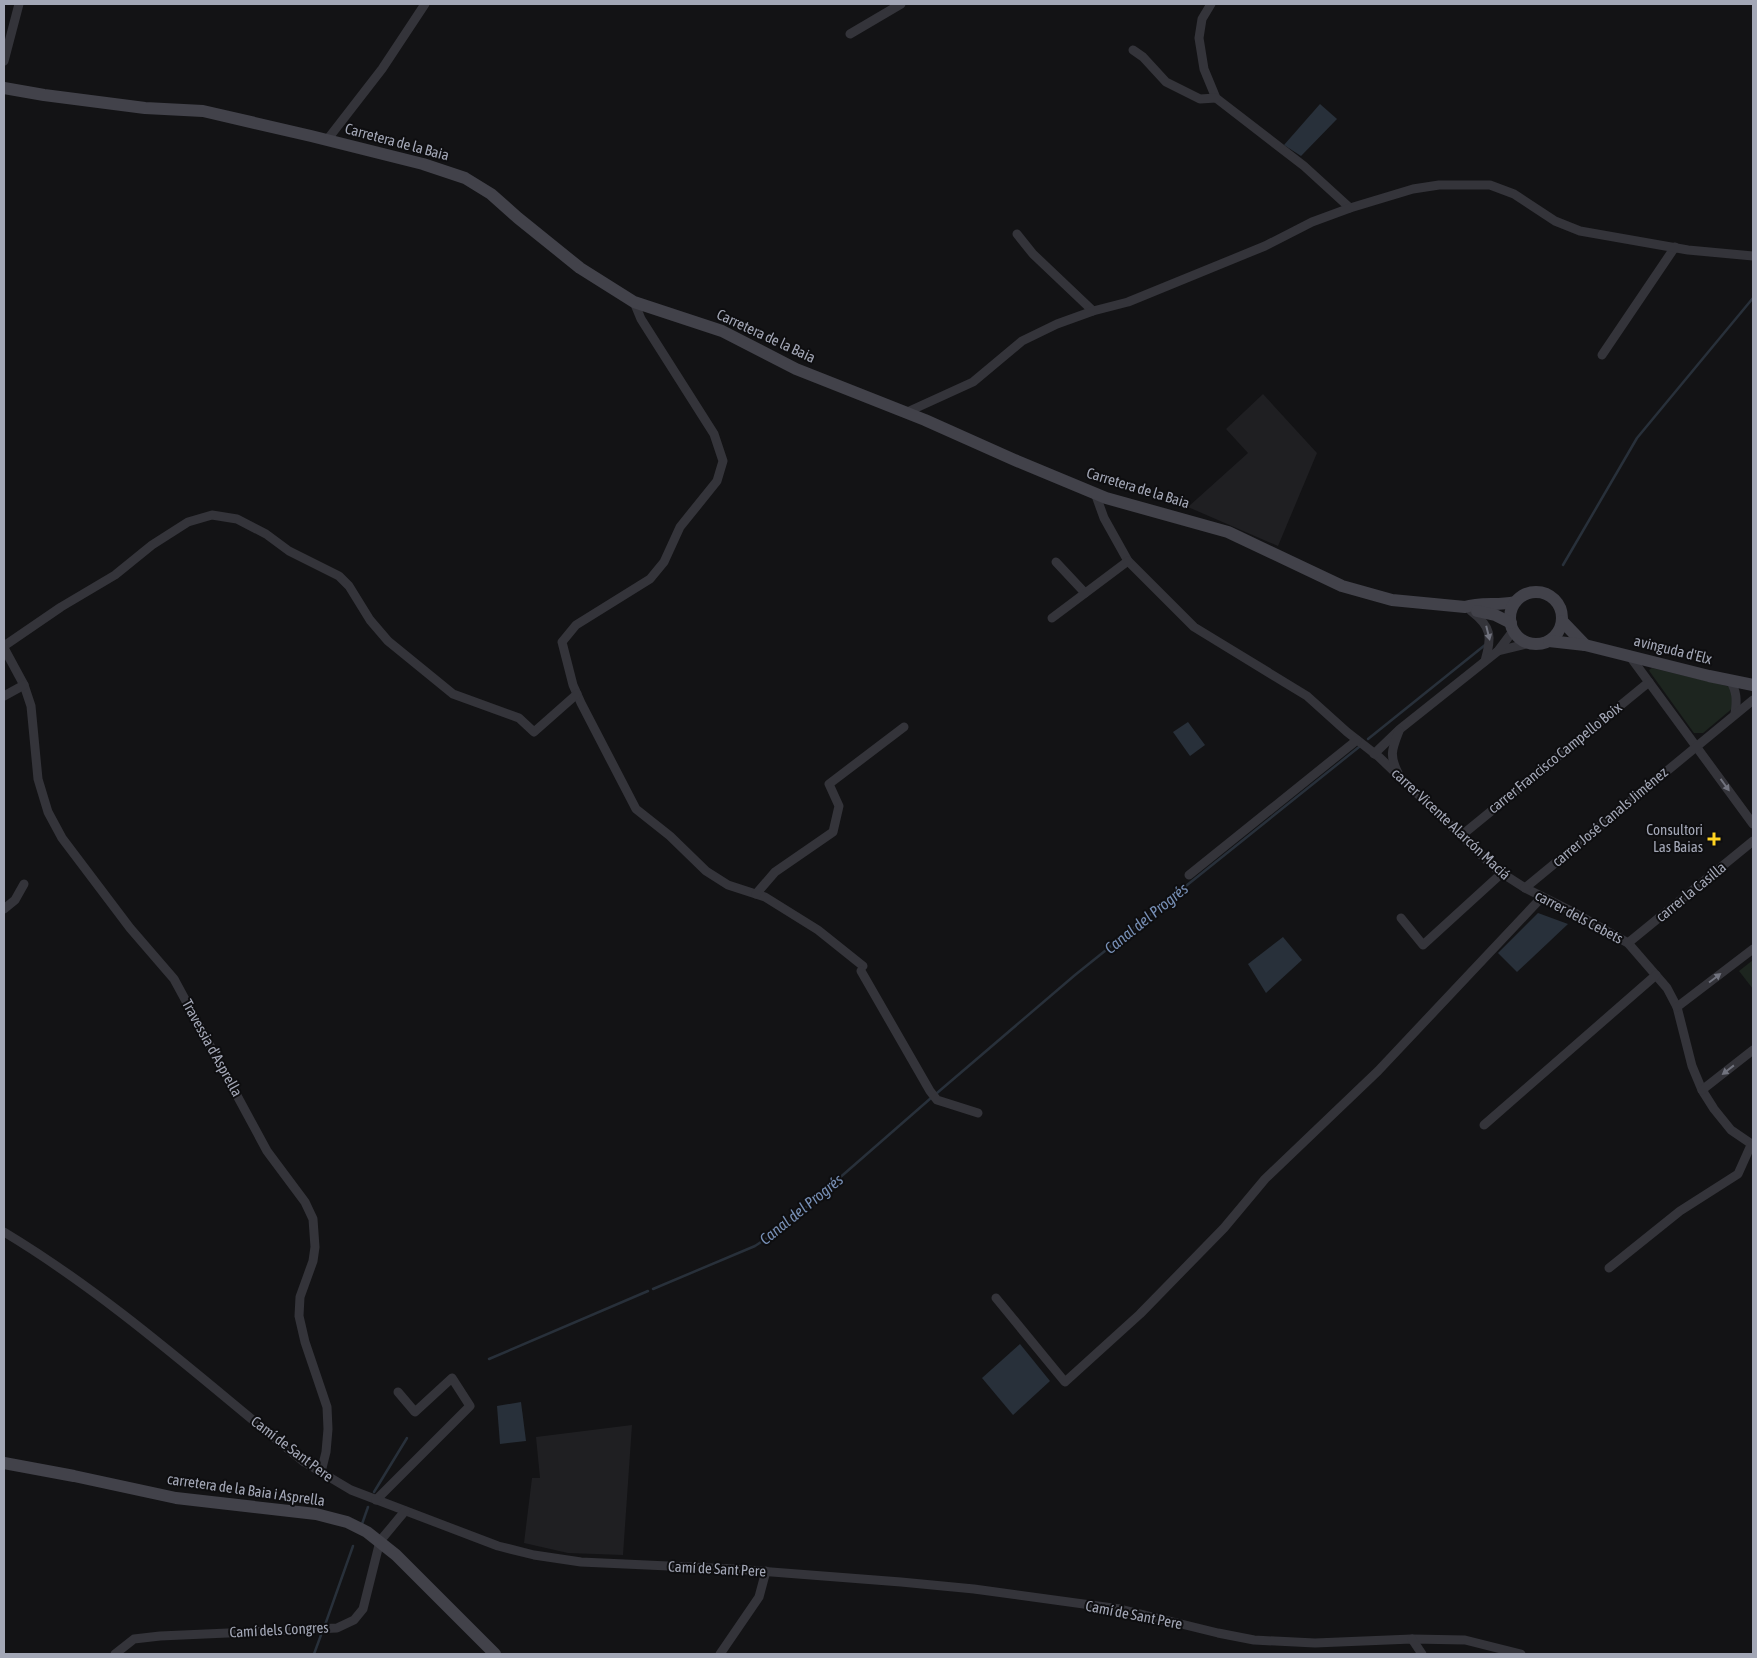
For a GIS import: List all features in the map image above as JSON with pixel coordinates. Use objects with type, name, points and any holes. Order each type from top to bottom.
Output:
[{"type":"main road","name":"Carretera de la Baia","points":[[4,88],[145,108],[203,111],[423,164],[465,178],[491,194],[580,268],[634,302],[722,330],[796,369],[925,420],[1095,493],[1228,532],[1342,586],[1392,600],[1488,612],[1512,627]]},
{"type":"main road","points":[[1530,592],[1539,592],[1551,597],[1558,604],[1562,613],[1562,621],[1559,630],[1548,640],[1535,644],[1522,641],[1512,627],[1509,616],[1515,602],[1522,596],[1530,592]]},
{"type":"main road","name":"Carretera de la Baia","points":[[1468,609],[1473,605],[1502,605],[1515,602]]},
{"type":"main road","points":[[1562,621],[1585,645]]},
{"type":"main road","name":"avinguda d'Elx","points":[[1548,640],[1585,645],[1674,668],[1753,685]]},
{"type":"main road","name":"carretera de la Baia i Asprella","points":[[4,1463],[176,1498],[316,1514],[347,1522],[367,1532],[396,1554],[495,1654]]},
{"type":"street","points":[[4,61],[19,4]]},
{"type":"street","points":[[327,140],[382,69],[425,4]]},
{"type":"street","points":[[850,34],[901,4]]},
{"type":"street","points":[[1211,4],[1202,19],[1199,38],[1204,69],[1216,98],[1304,166],[1350,208]]},
{"type":"street","points":[[1133,50],[1143,56],[1166,82],[1200,99],[1216,98]]},
{"type":"street","points":[[905,413],[973,382],[1022,341],[1057,324],[1093,310],[1128,302],[1265,246],[1312,222],[1350,208],[1413,189],[1439,186],[1490,185],[1514,194],[1555,221],[1580,231],[1675,247],[1753,256]]},
{"type":"street","points":[[1017,234],[1033,254],[1093,310]]},
{"type":"street","points":[[1602,355],[1675,247]]},
{"type":"street","points":[[634,302],[640,319],[714,434],[723,461],[717,481],[680,527],[664,562],[650,579],[576,625],[562,642],[577,694],[636,809],[670,836],[706,871],[728,884],[765,897],[818,930],[862,968],[930,1092],[937,1100],[978,1113]]},
{"type":"street","name":"carrer Vicente Alarcón Maciá","points":[[1095,493],[1104,518],[1128,561],[1194,627],[1308,696],[1377,756],[1502,873],[1525,888]]},
{"type":"street","points":[[4,647],[62,607],[115,575],[159,540],[188,522],[212,515],[237,520],[266,534],[289,551],[339,576],[349,586],[370,620],[388,641],[453,694],[519,718],[534,732],[577,694]]},
{"type":"street","points":[[1052,618],[1128,561]]},
{"type":"street","points":[[1056,562],[1086,593]]},
{"type":"street","points":[[1468,609],[1480,617],[1488,627],[1490,644],[1485,661]]},
{"type":"street","points":[[1377,756],[1400,729],[1498,651],[1512,627]]},
{"type":"street","points":[[1498,651],[1530,643]]},
{"type":"street","name":"Travessia d'Asprella","points":[[4,647],[24,685],[31,706],[38,779],[48,812],[62,838],[130,928],[174,979],[267,1151],[305,1202],[313,1219],[315,1247],[313,1261],[300,1297],[299,1316],[305,1342],[327,1407],[326,1452],[320,1472]]},
{"type":"street","points":[[1629,655],[1753,824]]},
{"type":"street","points":[[1730,680],[1736,690],[1735,714]]},
{"type":"street","name":"carrer Francisco Campello Boix","points":[[1462,834],[1649,682]]},
{"type":"street","points":[[4,696],[24,685]]},
{"type":"street","name":"carrer José Canals Jiménez","points":[[1525,888],[1696,745],[1753,700]]},
{"type":"street","points":[[756,894],[775,872],[833,832],[839,806],[829,784],[904,727]]},
{"type":"street","points":[[1400,729],[1391,750],[1394,764],[1401,778]]},
{"type":"street","points":[[1189,875],[1357,740]]},
{"type":"street","name":"carrer la Casilla","points":[[1628,943],[1753,841]]},
{"type":"street","points":[[1402,918],[1423,945],[1502,873]]},
{"type":"street","points":[[4,909],[15,900],[24,884]]},
{"type":"street","name":"carrer dels Cebets","points":[[1525,888],[1628,943],[1667,988],[1677,1007],[1692,1066],[1702,1090],[1730,1130],[1752,1145]]},
{"type":"street","points":[[996,1298],[1064,1382],[1140,1314],[1224,1228],[1265,1179],[1378,1071],[1542,896]]},
{"type":"street","points":[[1677,1007],[1753,950]]},
{"type":"street","points":[[1484,1126],[1656,975]]},
{"type":"street","points":[[1702,1090],[1753,1050]]},
{"type":"street","points":[[1609,1268],[1680,1211],[1738,1174],[1752,1145]]},
{"type":"street","name":"Camí de Sant Pere","points":[[4,1232],[32,1249],[139,1325],[304,1462],[351,1490],[498,1546],[534,1555],[581,1562],[766,1571],[974,1589],[1120,1609],[1254,1640],[1315,1643],[1412,1639],[1465,1640],[1521,1654]]},
{"type":"street","points":[[376,1500],[470,1406],[452,1378],[415,1412],[398,1392]]},
{"type":"street","name":"Camí dels Congres","points":[[115,1654],[134,1639],[160,1636],[337,1628],[354,1620],[363,1609],[380,1541],[405,1510]]},
{"type":"street","points":[[720,1654],[760,1597],[766,1571]]},
{"type":"street","points":[[1412,1639],[1422,1654]]},
{"type":"shaded area","points":[[1320,104],[1337,119],[1301,156],[1284,145]]},
{"type":"shaded area","points":[[1263,394],[1317,453],[1278,546],[1188,507],[1248,453],[1226,429]]},
{"type":"shaded area","points":[[1652,668],[1731,687],[1734,707],[1703,733],[1694,733],[1650,672],[1649,670]]},
{"type":"shaded area","points":[[1188,722],[1205,745],[1190,756],[1173,732]]},
{"type":"shaded area","points":[[1538,913],[1568,924],[1517,972],[1498,953]]},
{"type":"shaded area","points":[[1283,937],[1302,960],[1266,993],[1248,964]]},
{"type":"shaded area","points":[[1753,960],[1753,989],[1739,971]]},
{"type":"shaded area","points":[[1020,1344],[1050,1381],[1013,1415],[982,1378]]},
{"type":"shaded area","points":[[521,1402],[526,1441],[500,1444],[497,1406]]},
{"type":"shaded area","points":[[632,1425],[623,1555],[568,1553],[524,1543],[532,1478],[540,1478],[536,1437]]},
{"type":"waterway","points":[[1563,565],[1637,438],[1753,298]]},
{"type":"waterway","points":[[1368,739],[1485,645]]},
{"type":"waterway","name":"Canal del Progrés","points":[[937,1093],[1075,975],[1359,747]]},
{"type":"waterway","name":"Canal del Progrés","points":[[653,1289],[755,1246],[781,1229],[931,1098]]},
{"type":"waterway","name":"Canal del Progrés","points":[[489,1359],[648,1291]]},
{"type":"waterway","name":"Canal del Progrés","points":[[374,1492],[407,1438]]},
{"type":"waterway","name":"Canal del Progrés","points":[[362,1524],[368,1507]]},
{"type":"waterway","name":"Canal del Progrés","points":[[325,1625],[353,1546]]},
{"type":"waterway","name":"Canal del Progrés","points":[[314,1654],[321,1635]]},
{"type":"place","name":"Consultori Las Baias","points":[[1714,839]]}]
